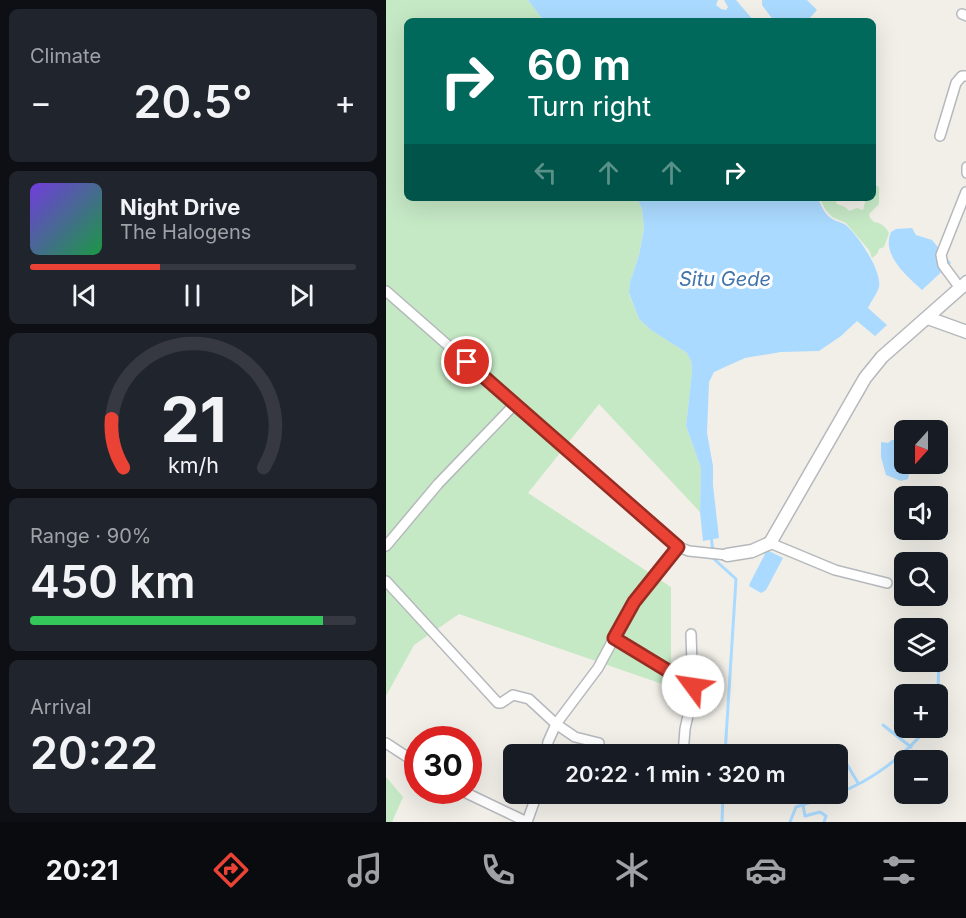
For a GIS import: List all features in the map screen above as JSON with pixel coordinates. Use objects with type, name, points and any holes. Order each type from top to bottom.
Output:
[{"type":"street","points":[[940,136],[956,82],[962,76],[966,76]]},
{"type":"street","points":[[966,167],[966,173]]},
{"type":"street","points":[[386,291],[678,547],[701,553],[727,555],[752,551],[770,543],[865,378],[882,357],[963,285],[943,265],[941,255],[966,192]]},
{"type":"street","points":[[928,318],[966,332]]},
{"type":"street","points":[[386,546],[438,484],[515,404]]},
{"type":"street","points":[[770,543],[835,570],[887,583]]},
{"type":"street","points":[[548,744],[556,724],[598,668],[634,602],[678,547]]},
{"type":"street","points":[[386,581],[498,703],[514,695],[529,699],[556,724],[575,737],[599,743]]},
{"type":"street","points":[[684,744],[693,686],[691,634]]},
{"type":"street","points":[[614,638],[693,686]]},
{"type":"street","points":[[386,743],[404,755]]},
{"type":"street","points":[[482,801],[527,822],[533,804]]},
{"type":"green space","points":[[386,0],[528,0],[542,18],[404,18],[404,201],[638,201],[642,209],[644,227],[629,294],[639,319],[651,330],[687,353],[691,361],[692,372],[686,426],[701,468],[700,512],[599,404],[528,493],[671,587],[671,687],[459,614],[414,645],[386,696]]},
{"type":"green space","points":[[876,186],[879,187],[879,204],[869,214],[874,222],[883,225],[889,233],[884,247],[879,249],[872,258],[869,250],[846,223],[832,217],[821,201],[836,201],[849,211],[857,208],[863,210],[865,201],[876,201]]},
{"type":"green space","points":[[386,777],[403,797],[392,822],[386,822]]},
{"type":"water","points":[[528,0],[718,0],[716,5],[726,10],[728,7],[724,0],[736,0],[751,18],[542,18]]},
{"type":"water","points":[[762,0],[807,0],[817,10],[810,18],[772,18],[762,5]]},
{"type":"water","name":"Situ Gede","points":[[638,201],[819,201],[829,216],[852,231],[869,255],[879,280],[878,290],[868,308],[887,325],[875,336],[857,321],[841,336],[819,351],[781,352],[745,358],[714,372],[709,382],[707,433],[713,466],[719,538],[703,541],[700,512],[701,468],[686,426],[692,372],[691,361],[687,353],[651,330],[639,319],[629,293],[644,228],[642,209]]},
{"type":"water","points":[[912,228],[916,235],[932,240],[951,263],[922,290],[897,264],[890,249],[891,232],[896,229]]},
{"type":"water","points":[[894,440],[894,474],[909,474],[908,479],[901,481],[886,475],[881,457],[881,442],[888,443]]},
{"type":"water","points":[[767,550],[783,558],[766,590],[761,593],[749,586]]},
{"type":"waterway","points":[[711,536],[714,559],[736,579],[726,744]]},
{"type":"waterway","points":[[938,672],[938,684]]},
{"type":"waterway","points":[[883,725],[911,747]]},
{"type":"waterway","points":[[848,789],[887,766],[918,738]]},
{"type":"waterway","points":[[848,766],[858,783]]},
{"type":"waterway","points":[[722,822],[723,804]]},
{"type":"waterway","points":[[790,822],[796,807],[805,804]]},
{"type":"waterway","points":[[803,805],[805,816],[820,812],[826,816],[824,822]]},
{"type":"route","points":[[467,362],[678,547],[634,602],[614,638],[693,686]]}]
